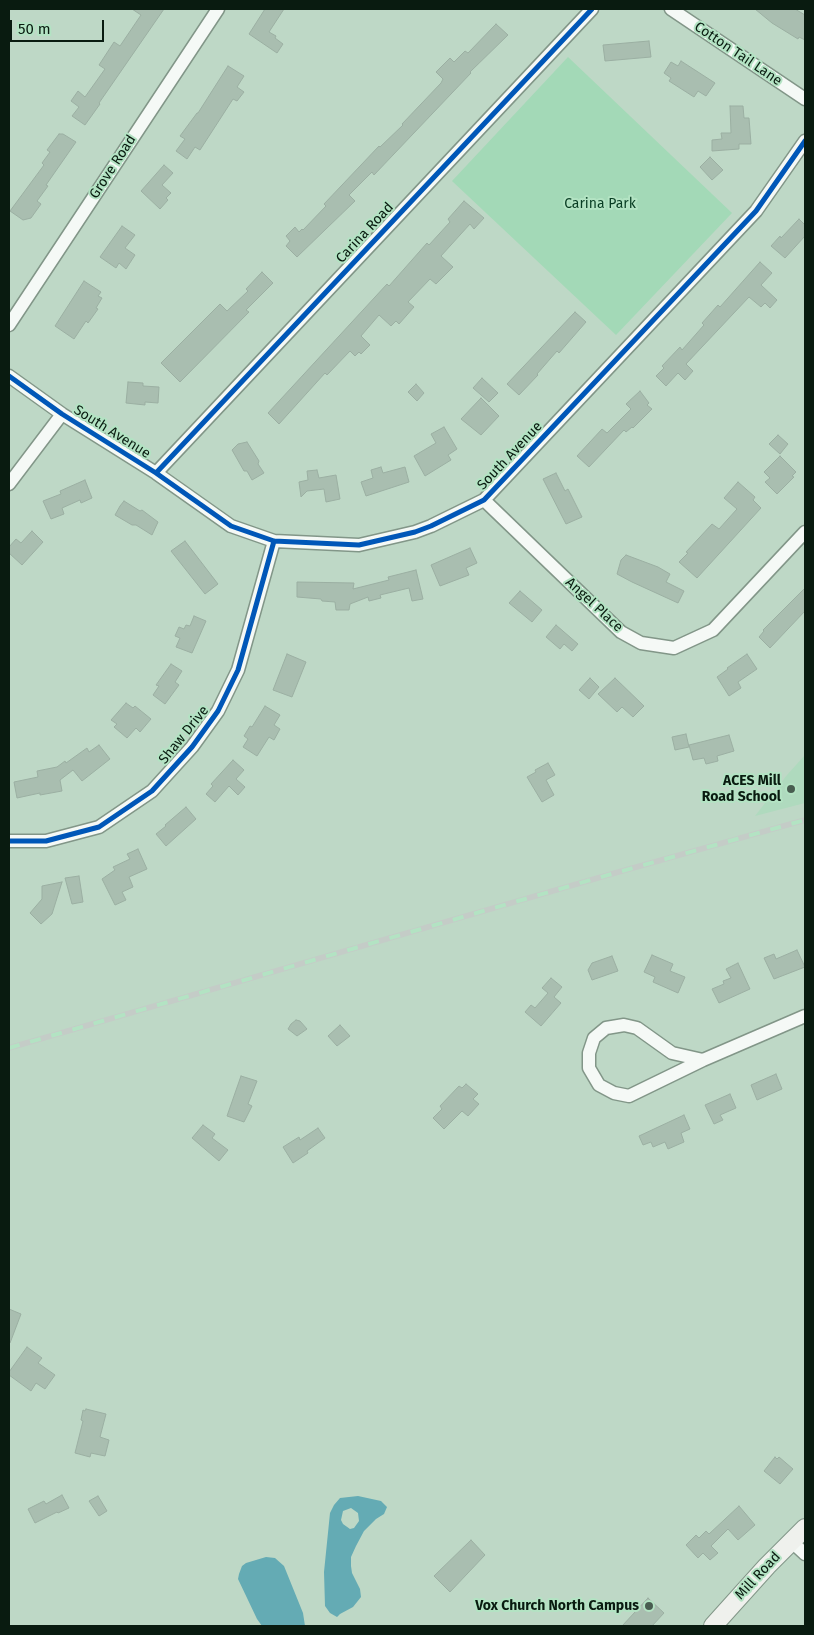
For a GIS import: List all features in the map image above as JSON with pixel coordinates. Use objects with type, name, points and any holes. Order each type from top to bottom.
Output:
[{"type":"street","name":"Grove Road","points":[[9,325],[218,9]]},
{"type":"street","name":"Carina Road","points":[[156,472],[592,9]]},
{"type":"street","name":"Cotton Tail Lane","points":[[671,9],[805,99]]},
{"type":"street","name":"South Avenue","points":[[9,376],[62,414],[156,472],[230,526],[274,541],[359,545],[415,532],[484,500],[756,211],[805,141]]},
{"type":"street","points":[[9,484],[62,414]]},
{"type":"street","name":"Angel Place","points":[[484,500],[621,632],[641,643],[674,648],[713,630],[805,532]]},
{"type":"street","name":"Shaw Drive","points":[[9,841],[46,841],[99,828],[152,791],[192,748],[218,711],[238,670],[274,541]]},
{"type":"street","points":[[703,1060],[672,1054],[637,1028],[624,1024],[606,1028],[594,1038],[589,1053],[589,1068],[599,1085],[614,1093],[629,1096],[703,1060],[805,1016]]},
{"type":"street","name":"Mill Road","points":[[713,1626],[805,1528]]},
{"type":"street","points":[[791,1541],[805,1554]]},
{"type":"shaded area","name":"ACES Mill Road School","points":[[805,755],[805,803],[755,816],[787,775]]},
{"type":"green space","name":"Carina Park","points":[[568,57],[732,213],[616,335],[452,181]]},
{"type":"water","points":[[358,1496],[381,1501],[387,1507],[384,1514],[364,1531],[351,1557],[352,1573],[360,1589],[361,1597],[353,1607],[337,1617],[330,1613],[325,1606],[324,1572],[330,1513],[340,1498]],"holes":[[[351,1508],[358,1513],[359,1521],[354,1528],[350,1529],[343,1524],[341,1520],[343,1511]]]},
{"type":"water","points":[[266,1557],[275,1558],[284,1566],[303,1613],[305,1626],[262,1626],[257,1619],[238,1579],[242,1566]]},
{"type":"building","points":[[132,9],[164,9],[85,125],[72,116],[79,107],[71,101],[78,91],[85,97],[105,69],[99,65],[114,42],[120,46],[141,15]]},
{"type":"building","points":[[265,9],[284,9],[269,32],[276,36],[275,38],[283,44],[277,53],[249,34]]},
{"type":"building","points":[[755,9],[795,9],[805,15],[805,40],[799,37],[798,39],[772,23]]},
{"type":"building","points":[[496,24],[508,35],[470,72],[374,175],[372,172],[349,195],[355,201],[297,257],[286,246],[290,241],[286,236],[295,227],[299,232],[303,230],[326,206],[324,204],[379,146],[403,125],[441,83],[443,79],[436,72],[450,58],[454,62],[465,51],[468,53]]},
{"type":"building","points":[[649,41],[651,57],[605,61],[603,45]]},
{"type":"building","points":[[681,61],[715,83],[706,96],[698,91],[694,97],[669,81],[671,78],[664,73],[671,62],[678,66]]},
{"type":"building","points":[[228,66],[244,76],[237,87],[244,92],[237,101],[233,99],[200,150],[195,147],[187,159],[176,151],[185,139],[180,136],[198,113]]},
{"type":"building","points":[[730,106],[743,106],[744,118],[749,118],[751,144],[739,144],[739,149],[712,151],[712,140],[722,139],[721,133],[731,133]]},
{"type":"building","points":[[59,134],[63,134],[76,142],[46,185],[48,186],[37,201],[41,204],[31,218],[23,220],[10,211],[44,165],[42,163],[50,152],[47,150]]},
{"type":"building","points":[[710,157],[723,170],[712,180],[700,167]]},
{"type":"building","points":[[164,165],[173,173],[162,185],[171,193],[160,209],[141,191]]},
{"type":"building","points":[[464,201],[484,218],[474,229],[470,224],[441,256],[453,267],[436,284],[430,279],[408,302],[414,307],[399,324],[396,321],[391,326],[379,315],[361,336],[370,345],[361,354],[359,352],[355,356],[350,351],[327,375],[325,373],[279,424],[268,413],[387,284],[389,286],[427,243],[429,245],[450,222],[448,219]]},
{"type":"building","points":[[799,219],[805,225],[805,236],[785,258],[771,246]]},
{"type":"building","points":[[122,226],[135,235],[125,248],[135,255],[126,269],[119,263],[116,268],[100,257]]},
{"type":"building","points":[[760,262],[772,273],[761,285],[777,300],[770,308],[765,303],[761,307],[749,297],[686,364],[693,371],[685,380],[678,373],[666,386],[656,376],[664,368],[662,366],[680,347],[682,350],[704,325],[702,323],[718,305],[720,307]]},
{"type":"building","points":[[262,272],[273,283],[246,310],[249,312],[180,382],[161,363],[220,304],[227,311],[248,291],[246,289]]},
{"type":"building","points":[[84,281],[101,292],[98,296],[102,298],[96,308],[98,309],[88,323],[86,321],[74,339],[55,326]]},
{"type":"building","points":[[575,312],[586,322],[559,353],[557,351],[519,395],[507,384]]},
{"type":"building","points":[[482,378],[498,393],[489,402],[473,388]]},
{"type":"building","points":[[128,382],[143,383],[143,386],[159,387],[158,403],[145,402],[145,405],[126,403]]},
{"type":"building","points":[[416,384],[424,393],[417,401],[408,392]]},
{"type":"building","points":[[640,391],[649,403],[647,405],[652,409],[633,428],[626,432],[624,430],[589,467],[577,456],[602,429],[607,433],[631,409],[626,404]]},
{"type":"building","points":[[481,398],[499,416],[481,435],[461,419]]},
{"type":"building","points":[[444,427],[457,449],[448,455],[451,460],[425,476],[414,456],[436,443],[431,434]]},
{"type":"building","points":[[778,435],[788,444],[780,454],[769,444]]},
{"type":"building","points":[[247,442],[264,473],[252,480],[247,471],[244,471],[232,450],[238,444]]},
{"type":"building","points":[[780,456],[796,472],[792,476],[794,477],[777,494],[765,482],[770,478],[764,472]]},
{"type":"building","points":[[381,467],[383,473],[405,467],[409,482],[366,496],[361,482],[373,478],[371,470]]},
{"type":"building","points":[[317,470],[319,478],[336,475],[340,499],[326,502],[324,489],[307,491],[301,497],[299,482],[308,480],[307,471]]},
{"type":"building","points":[[556,473],[565,491],[568,489],[582,517],[566,524],[543,479]]},
{"type":"building","points":[[85,480],[92,498],[81,503],[80,500],[62,508],[64,514],[51,519],[43,501],[61,494],[60,491]]},
{"type":"building","points":[[738,482],[755,497],[753,500],[761,508],[697,578],[679,562],[712,524],[719,529],[737,509],[724,498]]},
{"type":"building","points":[[124,501],[140,511],[142,510],[158,522],[152,535],[115,515]]},
{"type":"building","points":[[32,531],[43,542],[22,565],[9,553],[9,547],[16,539],[21,543]]},
{"type":"building","points":[[185,541],[218,584],[205,594],[171,551]]},
{"type":"building","points":[[470,548],[477,563],[466,568],[469,575],[440,586],[431,565]]},
{"type":"building","points":[[626,555],[658,567],[670,574],[666,582],[684,591],[678,603],[617,574],[621,560]]},
{"type":"building","points":[[416,570],[423,599],[412,601],[409,588],[380,595],[381,598],[369,601],[368,597],[350,604],[349,610],[336,610],[335,602],[297,597],[297,582],[354,583],[353,589],[389,580],[388,577]]},
{"type":"building","points":[[805,588],[805,611],[770,648],[759,637],[763,630]]},
{"type":"building","points":[[520,591],[542,610],[532,622],[509,603]]},
{"type":"building","points":[[194,616],[206,621],[192,653],[176,647],[180,638],[175,636],[179,627],[184,629],[186,625],[190,626]]},
{"type":"building","points":[[556,625],[578,644],[572,651],[564,644],[560,649],[546,637]]},
{"type":"building","points":[[287,654],[306,662],[292,697],[273,690]]},
{"type":"building","points":[[747,654],[757,669],[738,682],[741,688],[729,696],[717,677]]},
{"type":"building","points":[[171,664],[182,671],[175,682],[179,685],[165,704],[153,695],[159,686],[156,685]]},
{"type":"building","points":[[590,678],[599,687],[589,699],[579,690]]},
{"type":"building","points":[[615,678],[644,706],[633,717],[622,707],[617,712],[598,694]]},
{"type":"building","points":[[126,703],[133,708],[135,706],[151,719],[140,732],[136,728],[127,738],[114,727],[117,724],[111,720]]},
{"type":"building","points":[[265,706],[280,715],[274,725],[280,729],[274,740],[269,737],[257,756],[243,747],[248,739],[244,736]]},
{"type":"building","points":[[686,734],[689,747],[675,750],[672,737]]},
{"type":"building","points":[[729,735],[734,751],[717,756],[718,761],[706,764],[704,758],[693,760],[689,745]]},
{"type":"building","points":[[99,745],[110,759],[82,781],[73,770],[60,780],[62,791],[17,798],[14,782],[38,777],[37,771],[57,767],[87,748],[89,752]]},
{"type":"building","points":[[233,760],[244,770],[236,779],[245,787],[238,795],[229,786],[215,802],[206,794],[213,786],[211,784]]},
{"type":"building","points":[[548,763],[555,775],[546,780],[554,795],[542,802],[527,777]]},
{"type":"building","points":[[186,807],[196,819],[166,846],[156,834]]},
{"type":"building","points":[[138,849],[147,869],[129,877],[133,887],[122,892],[126,900],[115,905],[102,879],[115,870],[113,867],[130,859],[127,854]]},
{"type":"building","points":[[79,876],[83,902],[72,904],[65,878]]},
{"type":"building","points":[[62,882],[52,914],[41,924],[30,913],[42,899],[42,886]]},
{"type":"building","points":[[797,950],[805,967],[774,979],[764,958],[774,954],[776,959]]},
{"type":"building","points":[[652,955],[673,964],[670,971],[685,977],[678,993],[653,982],[655,977],[644,972]]},
{"type":"building","points":[[612,956],[618,971],[592,980],[588,970],[592,963]]},
{"type":"building","points":[[738,963],[750,989],[719,1003],[712,989],[724,984],[723,981],[731,978],[726,969]]},
{"type":"building","points":[[551,978],[562,987],[554,997],[561,1003],[541,1026],[525,1012],[531,1005],[535,1008],[548,993],[542,988]]},
{"type":"building","points":[[296,1020],[300,1021],[307,1029],[297,1036],[288,1029]]},
{"type":"building","points":[[340,1025],[350,1036],[337,1046],[328,1036]]},
{"type":"building","points":[[776,1074],[782,1089],[757,1100],[751,1085]]},
{"type":"building","points":[[241,1076],[257,1081],[248,1104],[252,1106],[244,1122],[227,1116]]},
{"type":"building","points":[[466,1084],[478,1094],[473,1099],[479,1104],[468,1116],[462,1111],[444,1129],[433,1118],[442,1109],[440,1106],[459,1086],[462,1088]]},
{"type":"building","points":[[730,1094],[736,1108],[720,1115],[723,1120],[714,1124],[705,1105]]},
{"type":"building","points":[[684,1115],[690,1129],[681,1133],[684,1142],[668,1149],[665,1142],[653,1147],[651,1142],[643,1145],[639,1136]]},
{"type":"building","points":[[203,1125],[215,1134],[212,1138],[228,1150],[219,1161],[192,1138]]},
{"type":"building","points":[[318,1128],[325,1138],[293,1163],[283,1147],[299,1137],[300,1140]]},
{"type":"building","points":[[9,1309],[21,1314],[10,1343],[9,1343]]},
{"type":"building","points":[[27,1347],[42,1358],[38,1363],[55,1375],[45,1389],[36,1383],[31,1391],[9,1375],[9,1372]]},
{"type":"building","points":[[86,1409],[106,1414],[100,1437],[109,1440],[105,1456],[91,1453],[90,1457],[75,1453],[83,1421],[81,1420],[83,1410],[85,1411]]},
{"type":"building","points":[[775,1457],[777,1459],[779,1457],[793,1469],[780,1484],[764,1471]]},
{"type":"building","points":[[62,1495],[69,1508],[35,1523],[28,1509],[44,1501],[46,1504]]},
{"type":"building","points":[[98,1496],[107,1511],[99,1516],[89,1501]]},
{"type":"building","points":[[739,1506],[755,1525],[738,1540],[728,1529],[711,1546],[718,1553],[710,1560],[703,1553],[698,1558],[686,1545],[696,1535],[699,1538],[706,1531],[709,1534]]},
{"type":"building","points":[[471,1540],[485,1555],[450,1592],[434,1576]]},
{"type":"building","name":"Vox Church North Campus","points":[[648,1598],[664,1613],[652,1626],[622,1626]]},
{"type":"railway","points":[[9,1048],[805,820]]},
{"type":"cycle path","points":[[156,473],[592,9]]},
{"type":"cycle path","points":[[9,376],[62,414],[156,473],[231,526],[274,541],[359,545],[415,532],[484,500],[756,211],[805,141]]},
{"type":"cycle path","points":[[9,841],[46,841],[99,827],[152,791],[192,747],[218,711],[238,670],[274,541]]},
{"type":"place","name":"ACES Mill Road School","points":[[791,789]]},
{"type":"place","name":"Vox Church North Campus","points":[[649,1606]]}]
